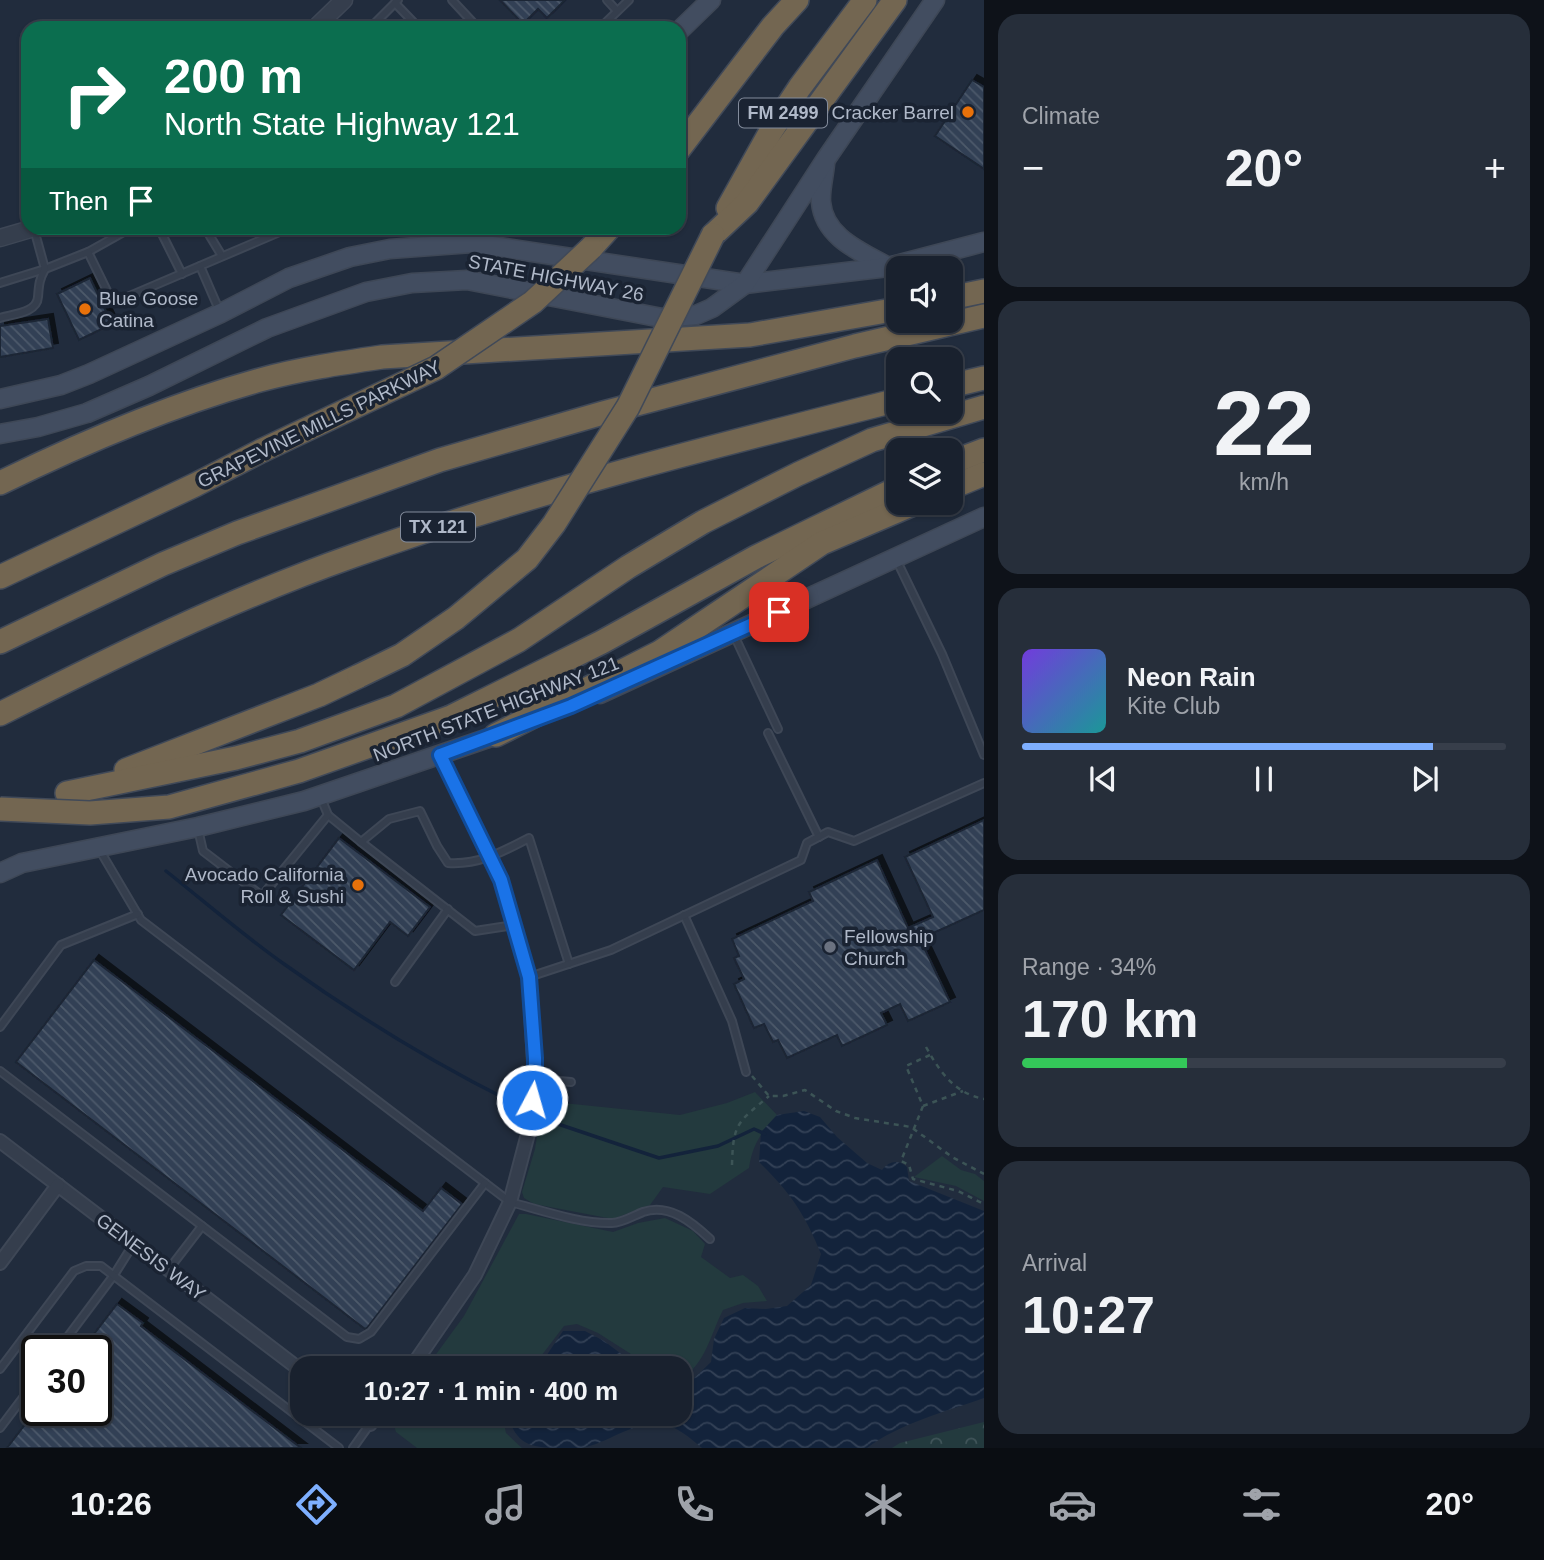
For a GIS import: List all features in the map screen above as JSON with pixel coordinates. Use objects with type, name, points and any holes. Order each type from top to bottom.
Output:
[{"type":"highway","points":[[773,26],[789,0]]},
{"type":"highway","points":[[686,140],[773,26],[797,0]]},
{"type":"highway","name":"FM 2499","points":[[713,235],[771,131],[800,86],[866,0]]},
{"type":"highway","points":[[0,821],[320,695],[402,655],[456,618],[527,558],[561,513],[628,407],[713,235],[747,203],[894,0]]},
{"type":"highway","name":"GRAPEVINE MILLS PARKWAY","points":[[0,577],[436,368],[533,302],[603,235]]},
{"type":"highway","points":[[963,295],[984,291]]},
{"type":"highway","points":[[0,483],[103,435],[163,411],[262,380],[321,366],[382,357],[750,335],[886,311]]},
{"type":"highway","points":[[0,642],[163,564],[237,533],[440,460],[617,409],[856,346],[984,316]]},
{"type":"highway","points":[[963,383],[984,378]]},
{"type":"highway","name":"TX 121","points":[[0,715],[85,671],[220,608],[353,556],[607,475],[886,403]]},
{"type":"highway","points":[[67,793],[274,748],[396,706],[519,640],[628,567],[703,522],[872,440],[984,407]]},
{"type":"highway","points":[[963,458],[984,450]]},
{"type":"highway","points":[[963,483],[984,474]]},
{"type":"highway","points":[[0,809],[90,813],[169,807],[299,771],[451,717],[602,642],[756,557],[886,494]]},
{"type":"highway","points":[[496,735],[660,652],[822,543],[888,515]]},
{"type":"main road","points":[[686,24],[711,0]]},
{"type":"main road","points":[[745,284],[826,159],[935,0]]},
{"type":"main road","points":[[826,159],[821,203],[829,224],[840,240],[886,266]]},
{"type":"main road","points":[[472,243],[481,235]]},
{"type":"main road","points":[[930,256],[984,242]]},
{"type":"main road","points":[[472,243],[745,284],[886,267]]},
{"type":"main road","name":"STATE HIGHWAY 26","points":[[0,399],[61,385],[89,374],[221,313],[289,278],[349,257],[390,249],[472,243]]},
{"type":"main road","name":"STATE HIGHWAY 26","points":[[0,434],[87,412],[149,386],[267,328],[366,292],[401,285],[467,281],[662,318],[696,315],[712,308],[745,284]]},
{"type":"main road","name":"NORTH STATE HIGHWAY 121","points":[[0,873],[22,863],[198,827],[320,796],[496,735],[571,706],[733,634],[984,517]]},
{"type":"street","points":[[322,21],[344,0]]},
{"type":"street","points":[[0,238],[21,232]]},
{"type":"street","points":[[419,1356],[475,1275],[510,1202],[529,1130],[535,1079],[529,977],[501,880],[440,755]]},
{"type":"street","name":"GENESIS WAY","points":[[0,1141],[290,1362]]},
{"type":"street","points":[[0,1264],[58,1185]]},
{"type":"lane","points":[[452,0],[472,21]]},
{"type":"lane","points":[[607,0],[617,11]]},
{"type":"lane","points":[[608,21],[629,0]]},
{"type":"lane","points":[[377,21],[397,1],[413,21]]},
{"type":"lane","points":[[0,318],[35,307],[39,280],[45,269],[36,235]]},
{"type":"lane","points":[[0,283],[88,252],[118,235]]},
{"type":"lane","points":[[162,235],[182,274]]},
{"type":"lane","points":[[209,235],[222,256]]},
{"type":"lane","points":[[88,252],[113,303],[272,235]]},
{"type":"lane","points":[[200,266],[221,313]]},
{"type":"lane","points":[[895,557],[942,654],[984,755]]},
{"type":"lane","points":[[733,634],[778,729]]},
{"type":"lane","points":[[768,733],[819,837]]},
{"type":"lane","points":[[529,977],[611,950],[801,860],[807,843],[828,832],[854,841],[984,783]]},
{"type":"lane","points":[[320,796],[328,815],[475,931],[514,925]]},
{"type":"lane","points":[[361,842],[389,818],[419,811],[448,863],[463,864],[491,858],[529,838],[569,964]]},
{"type":"lane","points":[[198,827],[203,851],[262,896],[328,815]]},
{"type":"lane","points":[[98,848],[138,914],[152,928],[510,1202],[566,1217],[614,1223],[647,1211],[665,1210],[681,1216],[710,1239]]},
{"type":"lane","points":[[395,982],[448,909]]},
{"type":"lane","points":[[0,1027],[61,946],[138,914]]},
{"type":"lane","points":[[684,915],[732,1021],[746,1072]]},
{"type":"lane","points":[[0,1071],[347,1337],[359,1339],[371,1332],[485,1183]]},
{"type":"lane","points":[[535,1079],[571,1083]]},
{"type":"lane","points":[[169,1270],[202,1226]]},
{"type":"lane","points":[[69,1335],[134,1244]]},
{"type":"lane","points":[[0,1369],[74,1271],[86,1266],[101,1266],[339,1448]]},
{"type":"lane","points":[[0,1428],[21,1400]]},
{"type":"lane","points":[[353,1448],[369,1426]]},
{"type":"path","points":[[926,1047],[941,1074],[972,1096],[984,1099]]},
{"type":"path","points":[[930,1055],[906,1066],[923,1105],[901,1161],[909,1166],[913,1180],[958,1191],[984,1204]]},
{"type":"path","points":[[746,1072],[757,1080],[769,1096]]},
{"type":"path","points":[[732,1165],[732,1142],[738,1124],[746,1114],[769,1096],[783,1096],[805,1090],[836,1111],[855,1118],[914,1129],[952,1157],[984,1174]]},
{"type":"path","points":[[923,1105],[964,1090]]},
{"type":"green space","points":[[551,1091],[565,1095],[563,1103],[680,1115],[727,1103],[755,1092],[777,1115],[758,1139],[749,1168],[710,1194],[663,1187],[650,1205],[613,1219],[534,1204],[524,1198],[522,1192],[535,1149],[543,1098]]},
{"type":"green space","points":[[942,1156],[961,1170],[975,1174],[984,1181],[984,1201],[956,1186],[914,1177]]},
{"type":"green space","points":[[519,1214],[613,1232],[638,1223],[665,1218],[693,1231],[705,1244],[701,1257],[730,1278],[743,1275],[758,1286],[767,1301],[743,1303],[723,1310],[702,1357],[692,1370],[692,1356],[634,1356],[598,1333],[577,1324],[564,1326],[541,1356],[435,1356],[464,1316]]},
{"type":"green space","points":[[984,1422],[984,1448],[892,1448],[900,1443]]},
{"type":"green space","points":[[394,1426],[505,1426],[506,1433],[522,1448],[417,1448],[396,1432]]},
{"type":"water","points":[[804,1111],[820,1117],[837,1137],[867,1163],[882,1170],[891,1163],[900,1163],[907,1167],[909,1181],[984,1211],[984,1398],[908,1425],[867,1448],[702,1448],[688,1436],[669,1426],[692,1426],[692,1380],[711,1362],[714,1339],[724,1318],[745,1308],[787,1306],[811,1285],[821,1254],[796,1204],[759,1162],[761,1132],[777,1115]]},
{"type":"water","points":[[563,1331],[585,1331],[624,1356],[546,1356]]},
{"type":"water","points":[[512,1426],[639,1426],[582,1448],[541,1447],[526,1443]]},
{"type":"building","points":[[500,0],[565,0],[547,18],[538,9],[526,21],[520,21]]},
{"type":"building","name":"Cracker Barrel","points":[[972,80],[984,87],[984,169],[935,136]]},
{"type":"building","name":"Blue Goose Catina","points":[[90,278],[112,324],[79,340],[57,294]]},
{"type":"building","points":[[48,319],[53,348],[0,357],[0,326]]},
{"type":"building","name":"Fellowship Church","points":[[984,820],[984,910],[920,939],[950,1002],[908,1021],[900,1004],[881,1013],[887,1025],[842,1046],[837,1035],[787,1058],[778,1040],[773,1042],[764,1024],[754,1028],[734,984],[744,979],[734,958],[739,956],[732,939],[813,901],[809,892],[877,860],[908,928],[933,917],[905,857]]},
{"type":"building","points":[[339,838],[430,907],[408,936],[390,922],[354,970],[281,915]]},
{"type":"building","points":[[94,960],[423,1211],[441,1188],[462,1204],[367,1328],[16,1062]]},
{"type":"building","points":[[117,1304],[143,1323],[141,1326],[301,1448],[7,1448],[24,1426],[112,1426],[112,1335],[93,1335]]},
{"type":"waterway","points":[[166,871],[269,953],[343,1004],[434,1060],[528,1110]]},
{"type":"waterway","points":[[535,1113],[558,1124],[659,1158],[718,1146],[754,1129],[765,1134]]},
{"type":"place","name":"Cracker Barrel","points":[[968,112]]},
{"type":"place","name":"Blue Goose Catina","points":[[85,309]]},
{"type":"place","name":"Avocado California Roll & Sushi","points":[[358,885]]},
{"type":"place","name":"Fellowship Church","points":[[830,947]]},
{"type":"route","points":[[532,1100],[535,1058],[529,977],[501,880],[440,755],[571,706],[779,612]]}]
